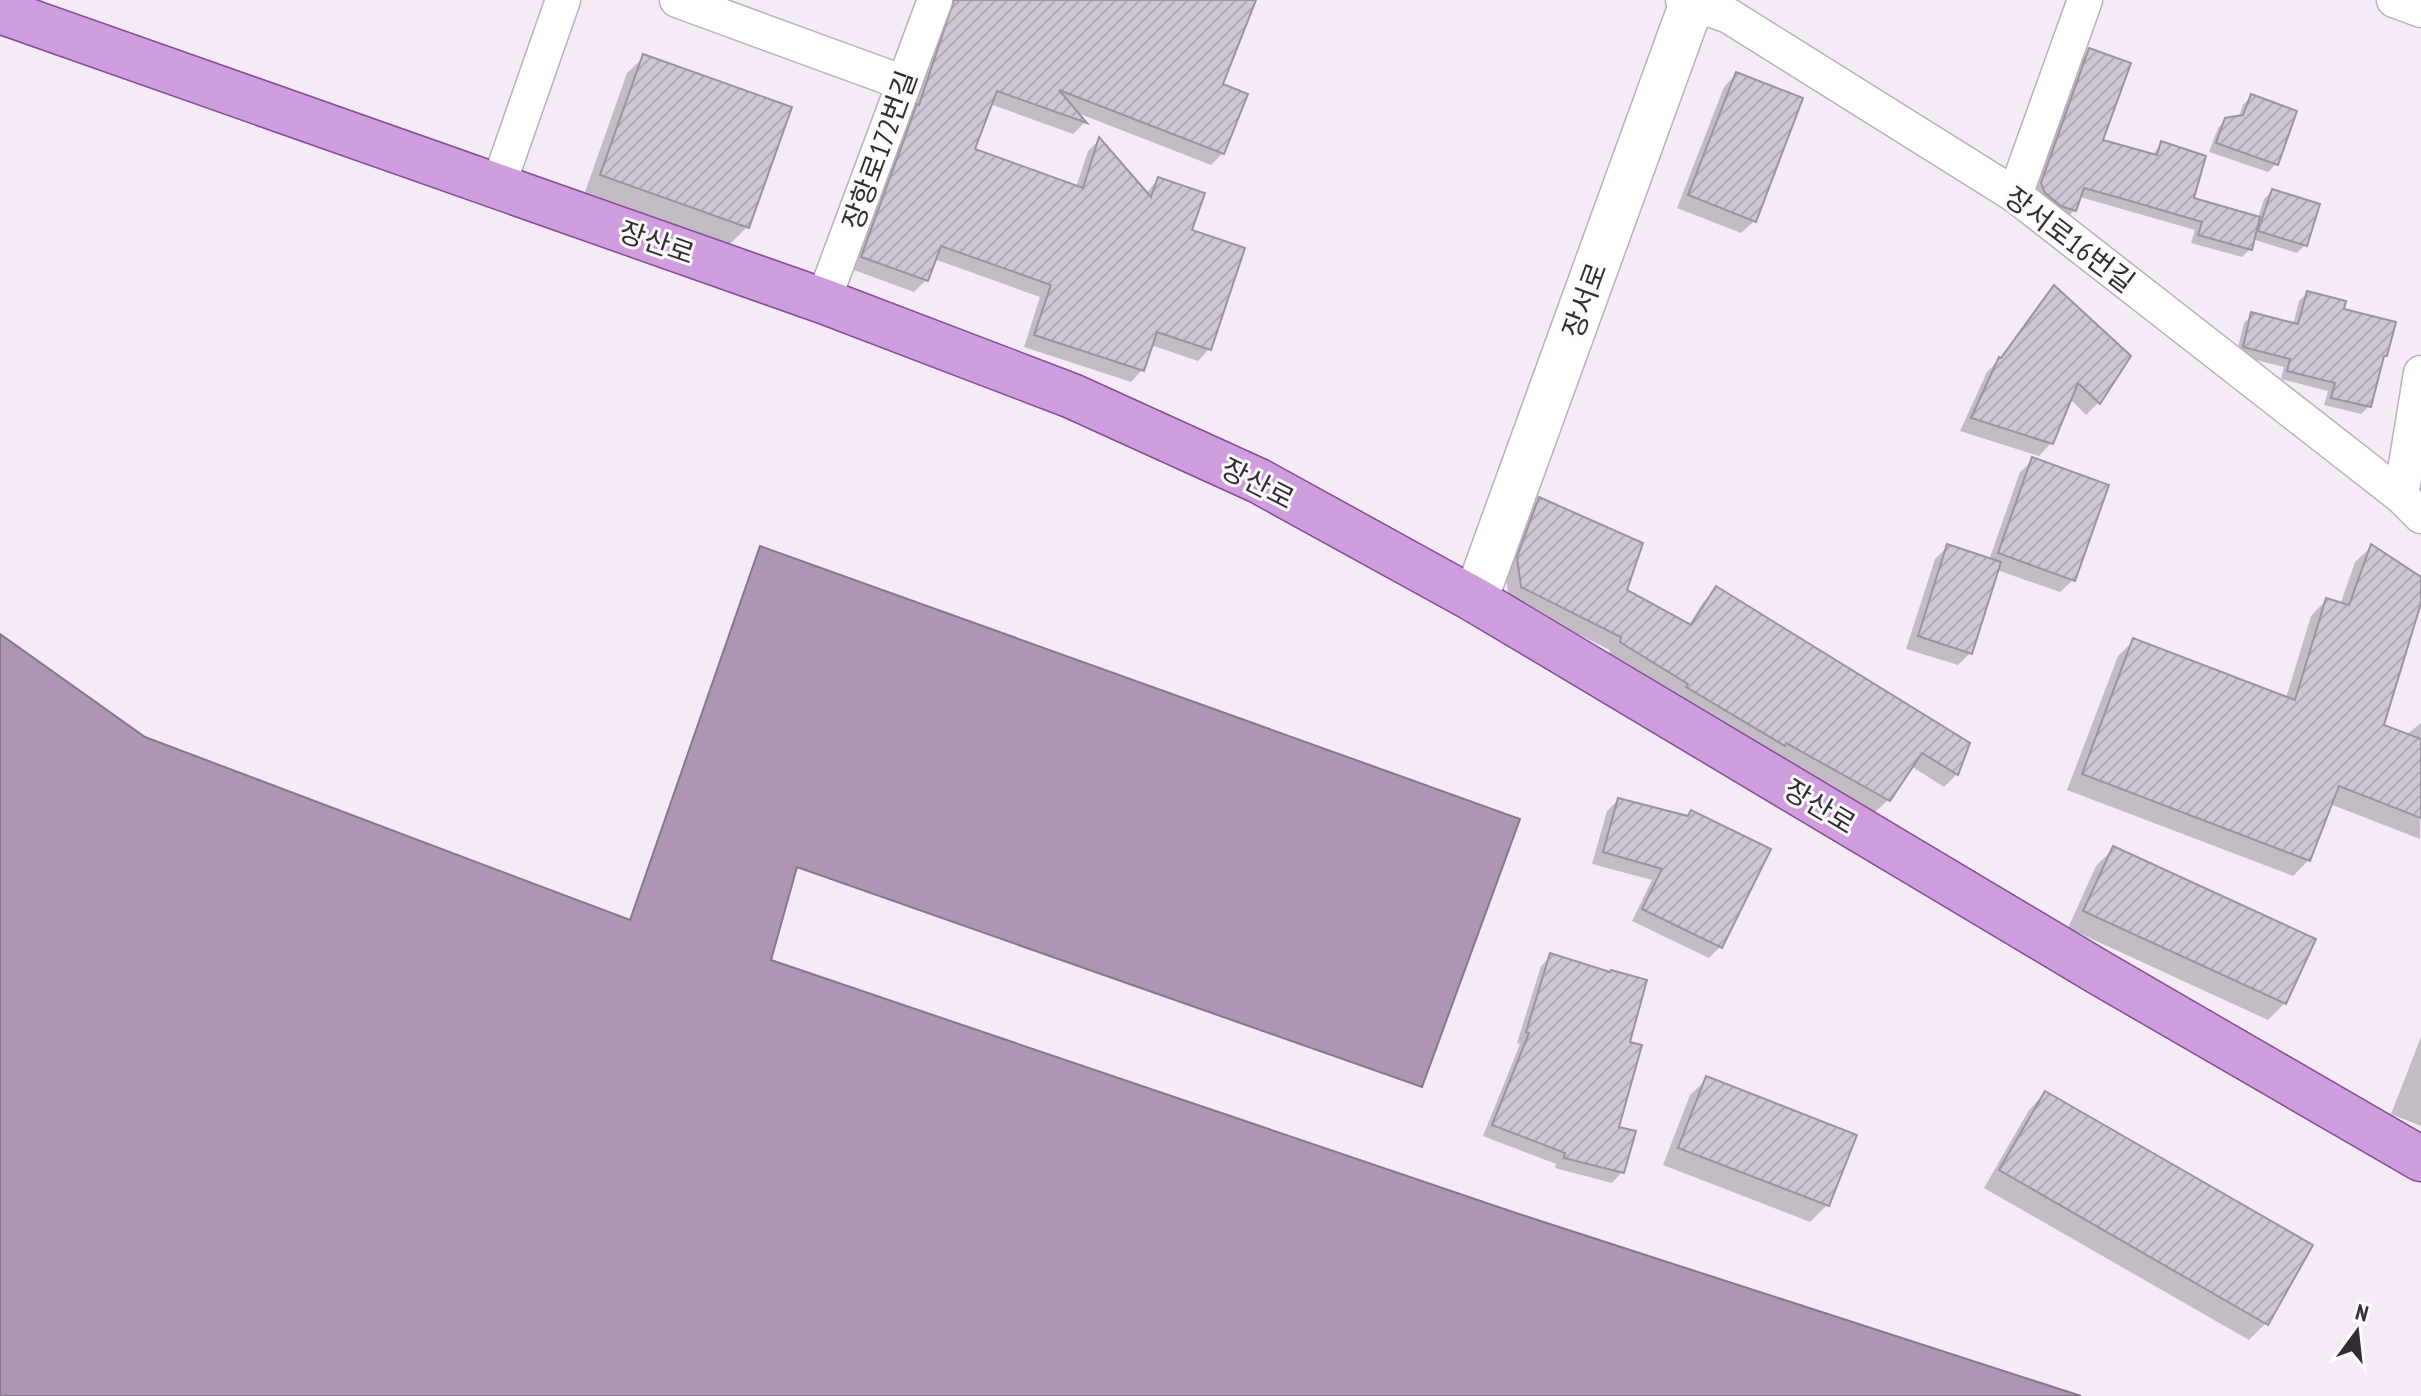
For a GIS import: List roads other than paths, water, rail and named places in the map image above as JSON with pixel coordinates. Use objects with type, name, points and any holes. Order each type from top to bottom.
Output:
[{"type":"main road","name":"장서로","points":[[1475,600],[1689,1]]},
{"type":"main road","name":"장산로","points":[[10,8],[823,301],[1072,396],[1259,481],[1475,600],[2087,965],[2421,1159]]},
{"type":"street","points":[[498,186],[563,0]]},
{"type":"street","points":[[677,0],[904,83]]},
{"type":"street","name":"장항로172번길","points":[[823,301],[935,0]]},
{"type":"street","points":[[2015,195],[2085,0]]},
{"type":"street","points":[[2394,0],[2421,10]]},
{"type":"street","name":"장서로16번길","points":[[1689,1],[1729,16],[2015,195],[2411,506]]},
{"type":"street","points":[[2411,506],[2421,373]]}]
